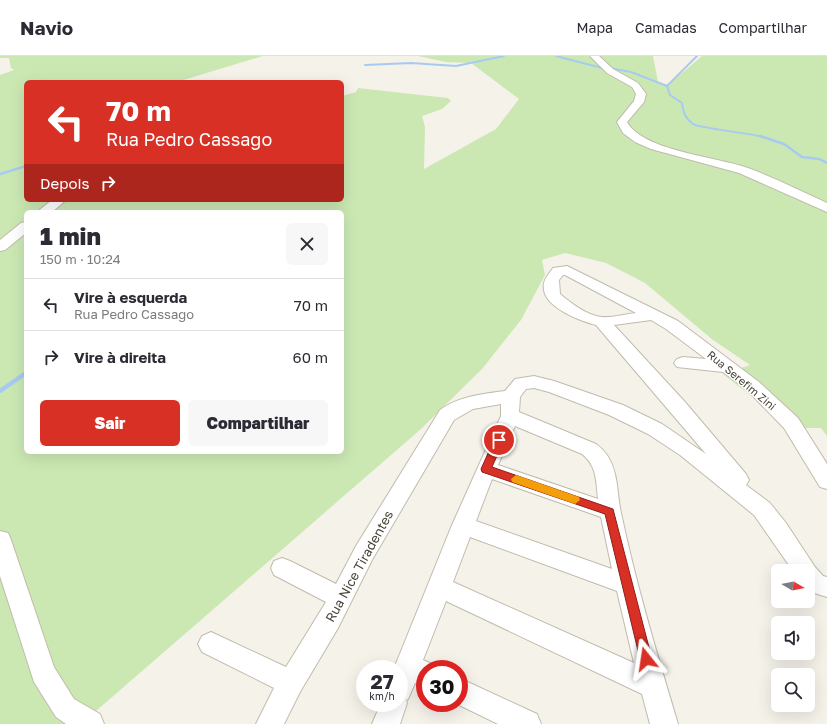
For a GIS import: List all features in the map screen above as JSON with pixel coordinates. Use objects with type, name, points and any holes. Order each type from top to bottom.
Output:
[{"type":"street","points":[[594,56],[610,72],[635,85],[641,94],[639,102],[622,122],[624,129],[631,135],[659,148],[741,169],[827,208]]},
{"type":"street","points":[[47,210],[57,202]]},
{"type":"street","points":[[0,247],[24,228]]},
{"type":"street","name":"Rua Serefim Zini","points":[[654,315],[602,322],[587,318],[555,299],[551,290],[556,272],[567,270],[654,315],[685,334],[753,386],[791,423],[827,481]]},
{"type":"street","points":[[602,322],[678,407],[778,529],[801,564]]},
{"type":"street","points":[[683,363],[728,367]]},
{"type":"street","points":[[420,660],[440,587],[510,406],[521,383],[534,382],[562,389],[634,418],[687,450],[762,509]]},
{"type":"street","name":"Rua Nice Tiradentes","points":[[270,724],[291,683],[313,649],[341,598],[367,547],[436,432],[452,410],[462,405],[510,406]]},
{"type":"street","points":[[510,406],[566,438],[589,449],[598,456],[605,473],[610,512],[664,724]]},
{"type":"street","points":[[486,469],[610,512]]},
{"type":"street","points":[[463,526],[628,585]]},
{"type":"street","points":[[0,540],[44,673],[65,708],[90,724]]},
{"type":"street","points":[[282,568],[341,598]]},
{"type":"street","points":[[815,583],[827,587]]},
{"type":"street","points":[[440,587],[653,685]]},
{"type":"street","points":[[211,644],[291,683]]},
{"type":"street","points":[[408,680],[416,671]]},
{"type":"street","points":[[468,695],[527,724]]},
{"type":"street","points":[[386,724],[391,712]]},
{"type":"green space","points":[[0,56],[263,56],[184,80],[24,80],[24,202],[344,202],[344,95],[356,92],[358,88],[448,98],[451,101],[442,109],[422,116],[425,127],[424,169],[496,129],[519,99],[471,63],[446,62],[418,56],[653,56],[658,82],[668,85],[702,56],[827,56],[827,436],[821,428],[787,428],[758,401],[723,374],[750,365],[713,340],[645,283],[606,263],[565,253],[542,260],[545,275],[521,320],[482,369],[421,429],[81,724],[0,724],[0,75],[14,70],[11,68],[9,58],[0,58]]},
{"type":"waterway","points":[[365,65],[411,63],[456,66],[504,56]]},
{"type":"waterway","points":[[556,56],[602,68]]},
{"type":"waterway","points":[[667,86],[697,56]]},
{"type":"waterway","points":[[609,68],[631,72],[667,86]]},
{"type":"waterway","points":[[667,86],[670,95],[682,103],[686,117],[693,124],[697,126],[763,137]]},
{"type":"waterway","points":[[763,137],[784,144],[802,157],[819,159],[827,163]]},
{"type":"waterway","points":[[0,174],[24,167]]},
{"type":"waterway","points":[[0,391],[24,374]]},
{"type":"slow traffic","points":[[516,479],[575,500]]},
{"type":"route","points":[[499,440],[486,469],[610,512],[646,659]]}]
